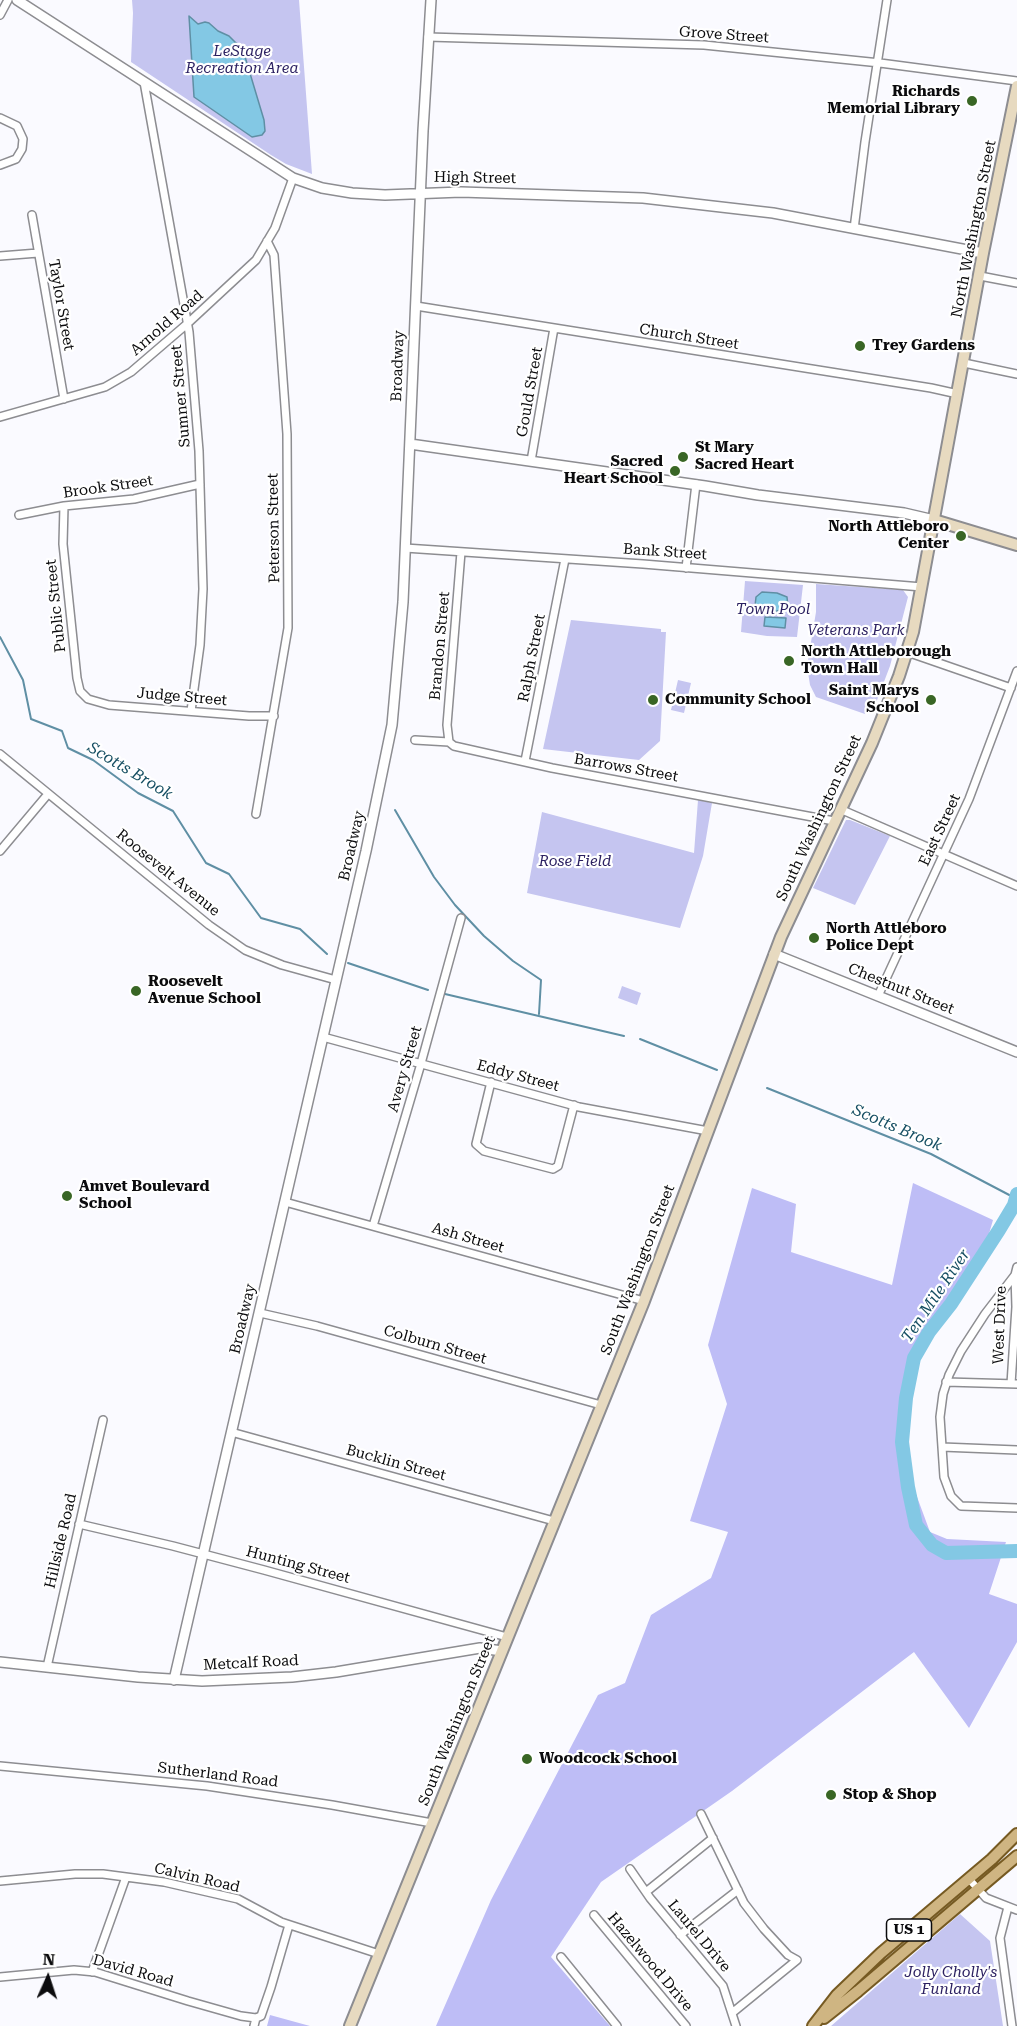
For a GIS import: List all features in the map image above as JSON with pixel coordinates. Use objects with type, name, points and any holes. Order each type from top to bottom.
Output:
[{"type":"main road","name":"North Washington Street","points":[[934,520],[1017,84]]},
{"type":"main road","points":[[934,520],[1017,545]]},
{"type":"main road","name":"South Washington Street","points":[[350,2026],[644,1301],[774,954],[886,711],[913,632],[934,520]]},
{"type":"main road","name":"US 1","points":[[813,2026],[837,1995],[881,1953],[969,1879],[1017,1834]]},
{"type":"main road","name":"US 1","points":[[813,2026],[858,1991],[1017,1856]]},
{"type":"street","points":[[0,15],[8,0]]},
{"type":"street","name":"High Street","points":[[17,0],[293,178],[322,188],[385,195],[461,192],[643,198],[773,213],[983,253]]},
{"type":"street","name":"Broadway","points":[[174,1680],[377,801],[392,725],[400,646],[431,0]]},
{"type":"street","points":[[854,229],[887,0]]},
{"type":"street","name":"Grove Street","points":[[429,37],[704,45],[877,63],[1017,84]]},
{"type":"street","name":"Sumner Street","points":[[144,82],[187,324],[194,386],[200,484],[202,589],[200,645],[191,711]]},
{"type":"street","points":[[0,118],[17,126],[23,139],[22,149],[16,159],[0,165]]},
{"type":"street","name":"Arnold Road","points":[[0,417],[119,381],[187,324],[256,260],[275,228],[293,178]]},
{"type":"street","name":"Taylor Street","points":[[32,215],[64,399]]},
{"type":"street","name":"Peterson Street","points":[[256,814],[288,628],[287,434],[274,255],[267,241]]},
{"type":"street","points":[[0,256],[38,253]]},
{"type":"street","points":[[980,276],[1017,283]]},
{"type":"street","name":"Church Street","points":[[416,306],[958,394]]},
{"type":"street","name":"Gould Street","points":[[531,461],[554,328]]},
{"type":"street","points":[[964,363],[1017,374]]},
{"type":"street","points":[[410,444],[696,484],[758,495],[904,513],[934,520]]},
{"type":"street","name":"Brook Street","points":[[19,515],[64,506],[134,499],[200,484]]},
{"type":"street","points":[[686,568],[696,484]]},
{"type":"street","name":"Public Street","points":[[64,506],[63,544],[77,678],[80,691],[88,699]]},
{"type":"street","name":"Bank Street","points":[[405,548],[922,587]]},
{"type":"street","name":"Brandon Street","points":[[449,742],[447,725],[460,552]]},
{"type":"street","name":"Ralph Street","points":[[525,762],[565,559]]},
{"type":"street","points":[[907,652],[1011,688]]},
{"type":"street","name":"East Street","points":[[878,996],[969,799],[1017,671]]},
{"type":"street","name":"Judge Street","points":[[88,699],[109,705],[274,716]]},
{"type":"street","name":"Barrows Street","points":[[415,740],[449,742],[454,746],[525,762],[834,820]]},
{"type":"street","name":"Roosevelt Avenue","points":[[0,754],[209,925],[245,950],[282,965],[336,980]]},
{"type":"street","points":[[0,852],[48,794]]},
{"type":"street","points":[[840,809],[1017,886]]},
{"type":"street","name":"Avery Street","points":[[373,1226],[461,918]]},
{"type":"street","name":"Chestnut Street","points":[[774,954],[1017,1053]]},
{"type":"street","name":"Eddy Street","points":[[323,1037],[574,1105],[708,1131]]},
{"type":"street","points":[[491,1082],[476,1144],[484,1151],[553,1169],[558,1166],[574,1105]]},
{"type":"street","name":"Ash Street","points":[[285,1202],[644,1301]]},
{"type":"street","name":"West Drive","points":[[1014,1384],[1017,1267]]},
{"type":"street","points":[[1015,1275],[985,1314],[961,1351],[946,1382],[940,1417],[944,1477],[951,1496],[961,1506],[1017,1508]]},
{"type":"street","name":"Colburn Street","points":[[260,1313],[317,1326],[602,1405]]},
{"type":"street","points":[[946,1382],[1014,1384]]},
{"type":"street","name":"Hillside Road","points":[[47,1667],[103,1420]]},
{"type":"street","name":"Bucklin Street","points":[[231,1432],[554,1521]]},
{"type":"street","points":[[942,1447],[1017,1450]]},
{"type":"street","name":"Hunting Street","points":[[79,1524],[203,1553],[507,1638]]},
{"type":"street","name":"Metcalf Road","points":[[0,1662],[202,1681],[292,1677],[336,1672],[480,1648],[502,1651]]},
{"type":"street","name":"Sutherland Road","points":[[0,1766],[207,1786],[432,1823]]},
{"type":"street","points":[[701,1814],[744,1903],[788,1955],[797,1960],[732,2013]]},
{"type":"street","points":[[646,1892],[713,1838]]},
{"type":"street","name":"Laurel Drive","points":[[630,1869],[680,1935],[723,1986],[736,2026]]},
{"type":"street","name":"Calvin Road","points":[[0,1881],[75,1874],[126,1877],[183,1886],[238,1899],[289,1925],[379,1954]]},
{"type":"street","points":[[92,1972],[126,1877]]},
{"type":"street","points":[[969,1879],[986,1898],[1017,1910]]},
{"type":"street","points":[[680,1935],[738,1890]]},
{"type":"street","points":[[1008,1907],[999,1938],[1012,2026]]},
{"type":"street","name":"Hazelwood Drive","points":[[594,1915],[686,2026]]},
{"type":"street","points":[[255,2022],[261,2016],[289,1925]]},
{"type":"street","points":[[561,1957],[617,2026]]},
{"type":"street","name":"David Road","points":[[0,1977],[74,1970],[92,1972],[255,2022]]},
{"type":"green space","name":"LeStage Recreation Area","points":[[132,0],[299,0],[312,174],[286,164],[271,155],[131,62]]},
{"type":"green space","name":"Town Pool","points":[[745,581],[803,585],[797,637],[741,632]]},
{"type":"green space","name":"Veterans Park","points":[[816,584],[903,590],[908,597],[890,666],[874,708],[865,714],[816,697],[810,685],[807,666],[816,612]]},
{"type":"green space","points":[[571,620],[661,629],[661,632],[666,632],[660,741],[639,760],[543,749]]},
{"type":"green space","points":[[678,680],[691,683],[684,713],[671,710]]},
{"type":"green space","name":"Rose Field","points":[[698,800],[712,803],[703,856],[680,928],[527,893],[542,812],[694,853]]},
{"type":"green space","points":[[846,820],[890,836],[855,905],[813,888]]},
{"type":"green space","points":[[622,986],[641,993],[637,1005],[618,998]]},
{"type":"green space","name":"Jolly Cholly's Funland","points":[[960,1914],[990,1941],[1003,2026],[831,2026]]},
{"type":"shaded area","points":[[189,16],[198,24],[209,23],[218,31],[229,36],[243,50],[264,120],[265,131],[262,135],[252,137],[194,97]]},
{"type":"shaded area","points":[[762,592],[777,593],[787,597],[788,607],[772,613],[761,612],[755,606],[756,597]]},
{"type":"shaded area","points":[[765,617],[786,618],[785,628],[764,626]]},
{"type":"shaded area","points":[[913,1183],[993,1220],[984,1251],[955,1305],[921,1354],[906,1430],[913,1486],[930,1532],[947,1539],[1006,1542],[989,1594],[1017,1604],[1017,1642],[969,1728],[914,1652],[732,1791],[601,1882],[551,1957],[610,2026],[436,2026],[491,1900],[598,1695],[625,1683],[651,1615],[711,1578],[728,1532],[690,1521],[727,1404],[708,1345],[752,1188],[796,1204],[791,1252],[892,1285]]},
{"type":"shaded area","points":[[270,2015],[310,2026],[267,2026]]},
{"type":"waterway","name":"Scotts Brook","points":[[0,637],[23,680],[31,719],[62,731],[68,748],[93,760],[138,793],[173,811],[206,863],[229,874],[261,918],[300,929],[327,954]]},
{"type":"waterway","points":[[395,810],[434,877],[455,905],[484,936],[513,961],[541,980],[539,1014]]},
{"type":"waterway","name":"Scotts Brook","points":[[348,963],[428,990]]},
{"type":"waterway","name":"Scotts Brook","points":[[445,994],[624,1036]]},
{"type":"waterway","name":"Scotts Brook","points":[[640,1039],[717,1070]]},
{"type":"waterway","name":"Scotts Brook","points":[[767,1088],[931,1154],[1015,1198]]},
{"type":"waterway","name":"Ten Mile River","points":[[1017,1194],[1014,1205],[999,1230],[951,1304],[929,1332],[914,1358],[906,1398],[902,1442],[916,1525],[932,1545],[946,1553],[1017,1551]]},
{"type":"place","name":"Richards Memorial Library","points":[[972,101]]},
{"type":"place","name":"Trey Gardens","points":[[860,346]]},
{"type":"place","name":"St Mary Sacred Heart","points":[[683,457]]},
{"type":"place","name":"Sacred Heart School","points":[[675,471]]},
{"type":"place","name":"North Attleboro Center","points":[[961,536]]},
{"type":"place","name":"North Attleborough Town Hall","points":[[789,661]]},
{"type":"place","name":"Community School","points":[[653,700]]},
{"type":"place","name":"Saint Marys School","points":[[931,700]]},
{"type":"place","name":"North Attleboro Police Dept","points":[[814,938]]},
{"type":"place","name":"Roosevelt Avenue School","points":[[136,991]]},
{"type":"place","name":"Amvet Boulevard School","points":[[67,1196]]},
{"type":"place","name":"Woodcock School","points":[[527,1759]]},
{"type":"place","name":"Stop & Shop","points":[[831,1795]]}]
